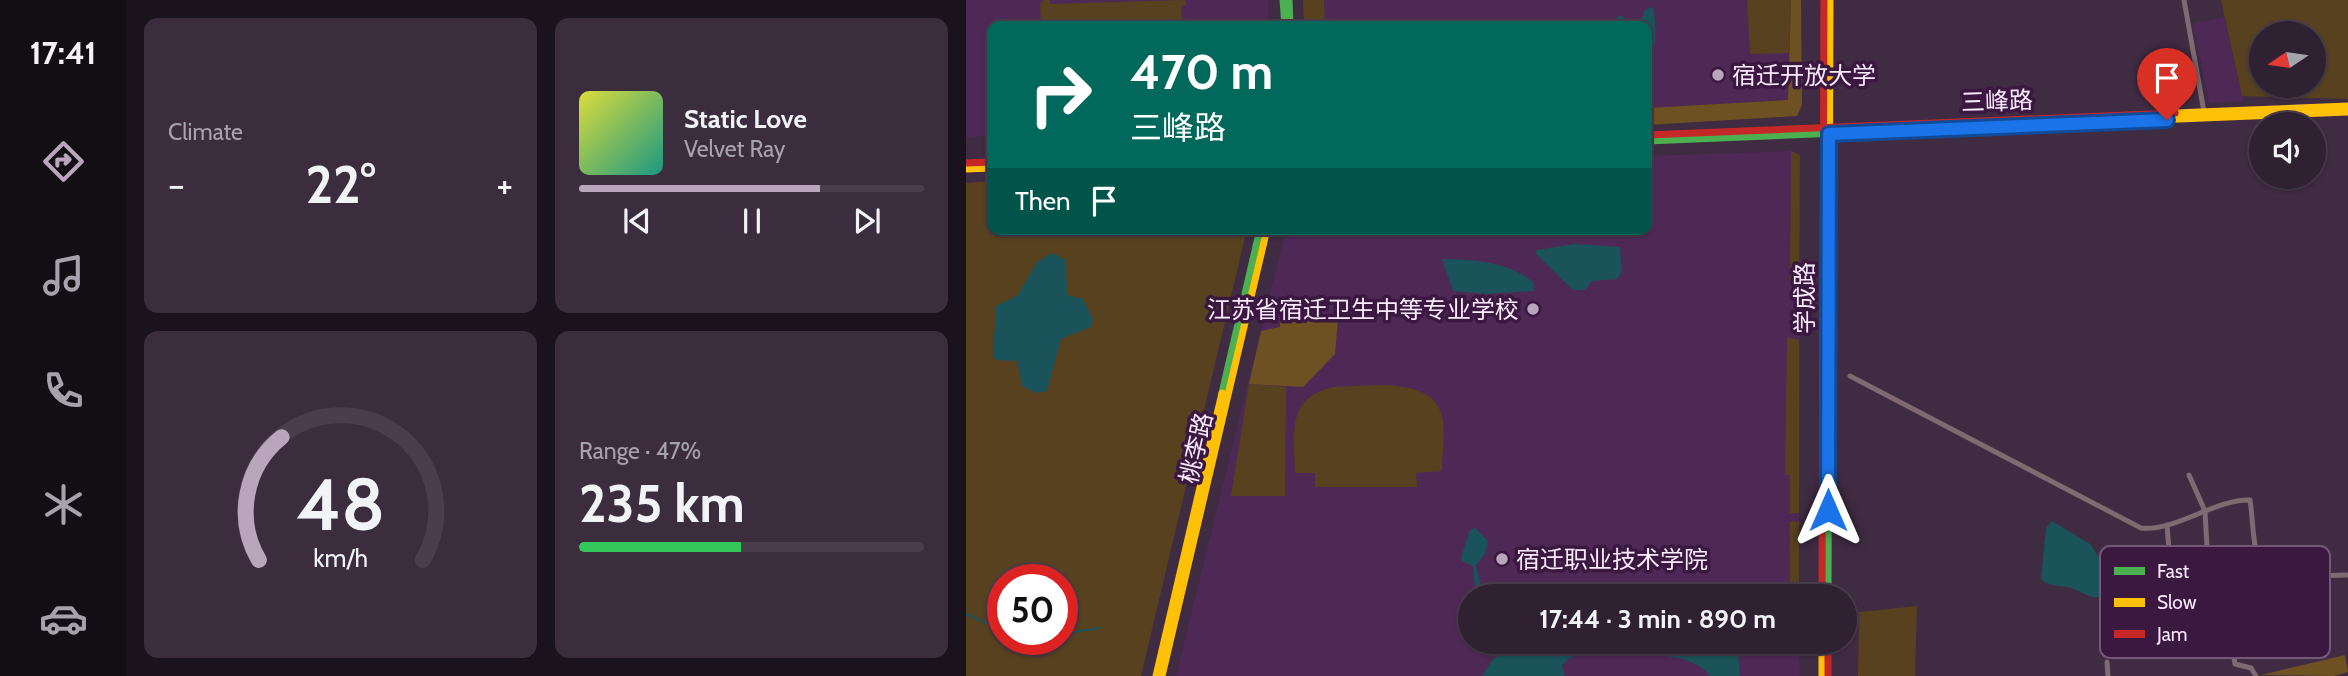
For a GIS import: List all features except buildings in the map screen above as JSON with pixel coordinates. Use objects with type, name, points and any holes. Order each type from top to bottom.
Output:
[{"type":"main road","points":[[1283,0],[1285,21]]},
{"type":"main road","points":[[1289,0],[1290,21]]},
{"type":"main road","name":"学成路","points":[[1824,0],[1828,584]]},
{"type":"main road","name":"学成路","points":[[1822,584],[1829,0]]},
{"type":"main road","name":"三峰路","points":[[1652,141],[2348,106]]},
{"type":"main road","name":"三峰路","points":[[1652,135],[2348,112]]},
{"type":"main road","points":[[966,163],[987,162]]},
{"type":"main road","points":[[966,169],[987,168]]},
{"type":"main road","name":"桃李路","points":[[1156,676],[1259,235]]},
{"type":"main road","name":"桃李路","points":[[1162,676],[1266,235]]},
{"type":"main road","points":[[1822,654],[1822,676]]},
{"type":"main road","points":[[1828,654],[1828,676]]},
{"type":"street","points":[[2184,0],[2204,112]]},
{"type":"street","points":[[1850,376],[2136,526],[2148,529],[2167,525],[2205,511],[2250,500],[2257,546]]},
{"type":"street","points":[[2189,474],[2205,511],[2207,546]]},
{"type":"street","points":[[2167,525],[2169,546]]},
{"type":"street","points":[[2330,575],[2348,575]]},
{"type":"street","points":[[2234,658],[2235,664],[2251,668],[2256,676]]},
{"type":"street","points":[[2107,662],[2108,676]]},
{"type":"shaded area","points":[[966,0],[1268,0],[1269,21],[987,21],[987,136],[966,137]]},
{"type":"shaded area","points":[[1044,0],[1050,0],[1050,4],[1185,0],[1186,5],[1181,6],[1182,21],[1041,21],[1040,4]]},
{"type":"shaded area","points":[[1303,0],[1324,0],[1325,21],[1304,21]]},
{"type":"shaded area","name":"宿迁开放大学","points":[[1324,0],[1791,0],[1788,100],[1652,108],[1652,21],[1325,21]]},
{"type":"shaded area","points":[[1747,0],[1791,0],[1789,53],[1750,54]]},
{"type":"shaded area","points":[[1791,0],[1801,0],[1802,105],[1797,116],[1652,125],[1652,108],[1788,100]]},
{"type":"shaded area","points":[[2221,0],[2348,0],[2348,99],[2313,98],[2326,98],[2326,21],[2249,21],[2249,96],[2242,96]]},
{"type":"shaded area","points":[[1651,7],[1654,9],[1656,42],[1652,48],[1652,21],[1633,21],[1642,18],[1645,10]]},
{"type":"shaded area","points":[[1621,15],[1629,21],[1611,21]]},
{"type":"shaded area","points":[[2224,17],[2243,101],[2209,103],[2193,24]]},
{"type":"shaded area","name":"江苏省宿迁卫生中等专业学校","points":[[1791,151],[1800,155],[1799,584],[1458,584],[1458,654],[1799,654],[1799,676],[1176,676],[1285,235],[1652,235],[1652,156]]},
{"type":"shaded area","points":[[1791,151],[1800,155],[1799,281],[1790,281]]},
{"type":"shaded area","points":[[987,181],[987,235],[1246,235],[1141,676],[966,676],[966,183]]},
{"type":"shaded area","points":[[1574,244],[1620,247],[1622,271],[1617,279],[1592,281],[1585,290],[1573,290],[1535,253],[1537,250]]},
{"type":"shaded area","points":[[1052,253],[1066,260],[1067,295],[1083,299],[1093,320],[1091,327],[1061,339],[1047,391],[1036,393],[1022,386],[1017,361],[997,360],[993,357],[996,306],[1018,295],[1037,262]]},
{"type":"shaded area","points":[[1442,259],[1478,261],[1501,266],[1533,282],[1534,291],[1485,294],[1453,291]]},
{"type":"shaded area","points":[[1280,317],[1338,318],[1335,354],[1303,387],[1249,384],[1261,331],[1280,327]]},
{"type":"shaded area","points":[[1787,337],[1799,340],[1799,513],[1790,513],[1790,475],[1785,475]]},
{"type":"shaded area","points":[[1249,384],[1286,387],[1285,496],[1231,496]]},
{"type":"shaded area","points":[[1396,386],[1425,394],[1436,403],[1442,416],[1442,471],[1416,473],[1417,487],[1315,487],[1315,473],[1295,473],[1294,431],[1300,408],[1318,392],[1334,387]]},
{"type":"shaded area","points":[[1790,521],[1799,522],[1799,584],[1790,584]]},
{"type":"shaded area","points":[[2052,521],[2090,544],[2100,559],[2100,596],[2089,596],[2067,587],[2050,585],[2041,579],[2046,528]]},
{"type":"shaded area","points":[[1475,528],[1488,541],[1485,554],[1476,565],[1481,584],[1475,584],[1473,566],[1462,561],[1461,557],[1470,530]]},
{"type":"shaded area","points":[[1917,606],[1915,676],[1858,676],[1859,612]]},
{"type":"shaded area","points":[[1501,654],[1580,654],[1562,666],[1565,676],[1482,676],[1493,659]]},
{"type":"shaded area","points":[[1642,654],[1738,654],[1740,676],[1710,676],[1689,661]]},
{"type":"shaded area","points":[[2345,655],[2348,672],[2334,676],[2261,675]]},
{"type":"waterway","points":[[966,614],[987,623]]},
{"type":"waterway","points":[[1078,631],[1100,628]]},
{"type":"traffic: fast","points":[[1283,0],[1285,21]]},
{"type":"traffic: fast","points":[[1289,0],[1290,21]]},
{"type":"traffic: fast","points":[[1652,141],[2155,120]]},
{"type":"traffic: fast","points":[[1222,393],[1259,235]]},
{"type":"traffic: fast","points":[[1828,584],[1829,284]]},
{"type":"traffic: slow","points":[[1829,284],[1830,0]]},
{"type":"traffic: slow","points":[[2175,113],[2348,106]]},
{"type":"traffic: slow","points":[[2155,120],[2348,112]]},
{"type":"traffic: slow","points":[[966,169],[987,168]]},
{"type":"traffic: slow","points":[[1162,676],[1266,235]]},
{"type":"traffic: slow","points":[[1156,676],[1222,393]]},
{"type":"traffic: slow","points":[[1822,654],[1822,676]]},
{"type":"traffic: jam","points":[[1822,584],[1824,0]]},
{"type":"traffic: jam","points":[[1652,135],[2175,113]]},
{"type":"traffic: jam","points":[[966,163],[987,162]]},
{"type":"traffic: jam","points":[[1828,654],[1828,676]]},
{"type":"place","name":"宿迁开放大学","points":[[1718,75]]},
{"type":"place","name":"江苏省宿迁卫生中等专业学校","points":[[1533,309]]},
{"type":"place","name":"宿迁职业技术学院","points":[[1502,559]]},
{"type":"route","points":[[1828,510],[1829,134],[2167,120]]}]
